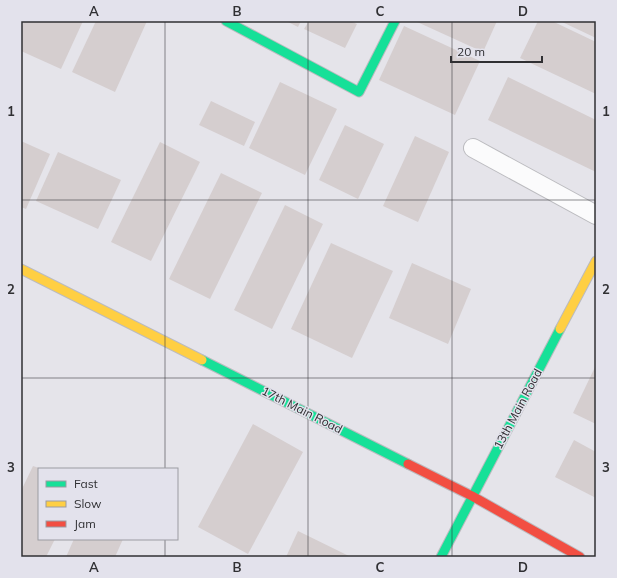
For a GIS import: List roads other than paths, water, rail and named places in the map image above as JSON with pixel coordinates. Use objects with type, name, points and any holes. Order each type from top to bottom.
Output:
[{"type":"street","points":[[227,21],[359,92],[395,21]]},
{"type":"street","name":"13th Main Road","points":[[441,557],[596,261]]},
{"type":"street","name":"17th Main Road","points":[[21,269],[472,496],[580,557]]},
{"type":"lane","points":[[473,148],[596,215]]}]
